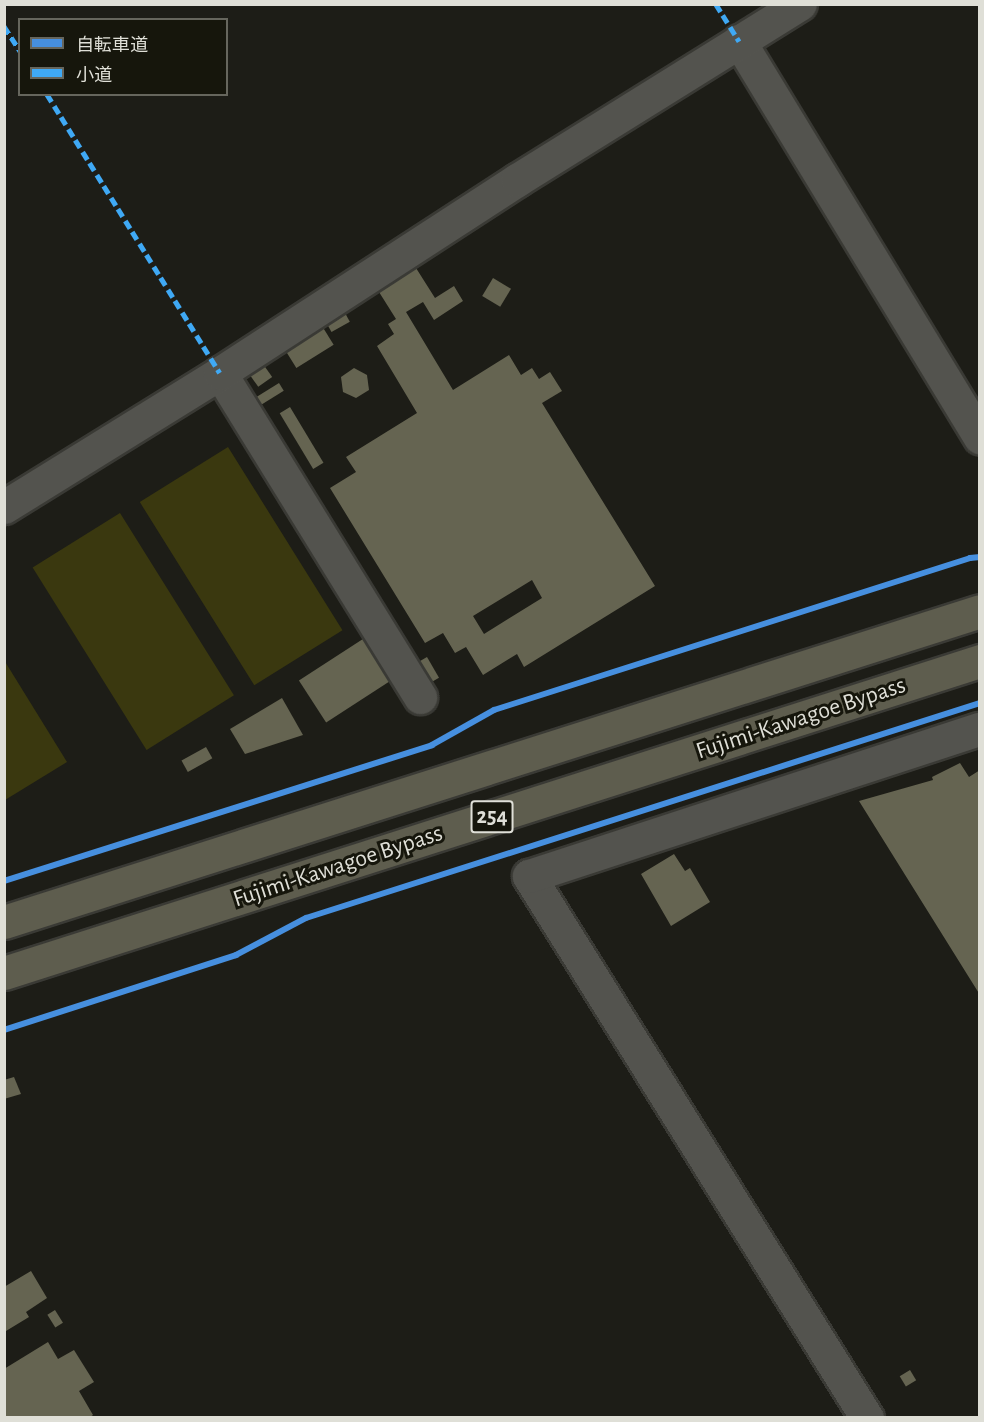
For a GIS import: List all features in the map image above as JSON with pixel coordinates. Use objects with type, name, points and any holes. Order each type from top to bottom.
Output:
[{"type":"highway","name":"Fujimi-Kawagoe Bypass","points":[[4,922],[980,610]]},
{"type":"highway","name":"Fujimi-Kawagoe Bypass","points":[[4,973],[980,661]]},
{"type":"street","points":[[4,507],[220,373],[507,186],[800,4]]},
{"type":"street","points":[[739,41],[980,437]]},
{"type":"street","points":[[220,373],[420,697]]},
{"type":"street","points":[[867,1418],[529,876],[980,729]]},
{"type":"shaded area","points":[[228,447],[342,630],[254,685],[140,502]]},
{"type":"shaded area","points":[[120,513],[234,695],[147,750],[33,568]]},
{"type":"shaded area","points":[[4,660],[67,762],[5,800],[4,800]]},
{"type":"building","points":[[416,268],[435,298],[454,286],[463,301],[434,320],[423,302],[406,312],[453,390],[509,355],[521,375],[532,368],[539,379],[550,372],[562,391],[542,403],[655,586],[524,667],[517,654],[483,675],[466,647],[455,653],[443,633],[425,643],[330,488],[356,472],[346,457],[417,413],[377,346],[394,334],[388,324],[396,319],[379,292]],"holes":[[[532,580],[542,598],[484,634],[473,616]]]},
{"type":"building","points":[[493,278],[511,289],[500,307],[482,296]]},
{"type":"building","points":[[345,313],[350,322],[331,332],[327,323]]},
{"type":"building","points":[[322,326],[334,345],[296,368],[285,349]]},
{"type":"building","points":[[263,364],[272,377],[258,387],[249,374]]},
{"type":"building","points":[[354,368],[367,375],[369,390],[356,398],[343,392],[341,377]]},
{"type":"building","points":[[279,383],[284,391],[260,405],[255,398]]},
{"type":"building","points":[[290,407],[323,463],[313,469],[280,413]]},
{"type":"building","points":[[366,637],[393,679],[326,723],[299,681]]},
{"type":"building","points":[[427,657],[439,678],[430,683],[418,662]]},
{"type":"building","points":[[282,698],[303,735],[245,754],[230,729]]},
{"type":"building","points":[[206,747],[212,758],[188,772],[182,761]]},
{"type":"building","points":[[960,763],[969,777],[980,770],[980,995],[859,801],[933,780],[932,777]]},
{"type":"building","points":[[674,854],[685,871],[690,868],[710,902],[671,926],[641,874]]},
{"type":"building","points":[[14,1077],[21,1094],[4,1099],[4,1080]]},
{"type":"building","points":[[31,1271],[47,1298],[26,1312],[29,1317],[6,1331],[4,1287]]},
{"type":"building","points":[[55,1310],[63,1323],[55,1327],[47,1315]]},
{"type":"building","points":[[48,1342],[58,1359],[74,1350],[94,1382],[79,1391],[93,1415],[89,1418],[4,1418],[4,1369]]},
{"type":"building","points":[[910,1370],[916,1380],[906,1386],[900,1376]]},
{"type":"marked path","points":[[716,4],[739,41]]},
{"type":"marked path","points":[[4,26],[18,48]]},
{"type":"marked path","points":[[48,96],[220,373]]},
{"type":"cycle path","points":[[4,881],[432,745],[494,710],[970,558],[980,557]]},
{"type":"cycle path","points":[[4,1030],[236,955],[306,918],[980,703]]}]
